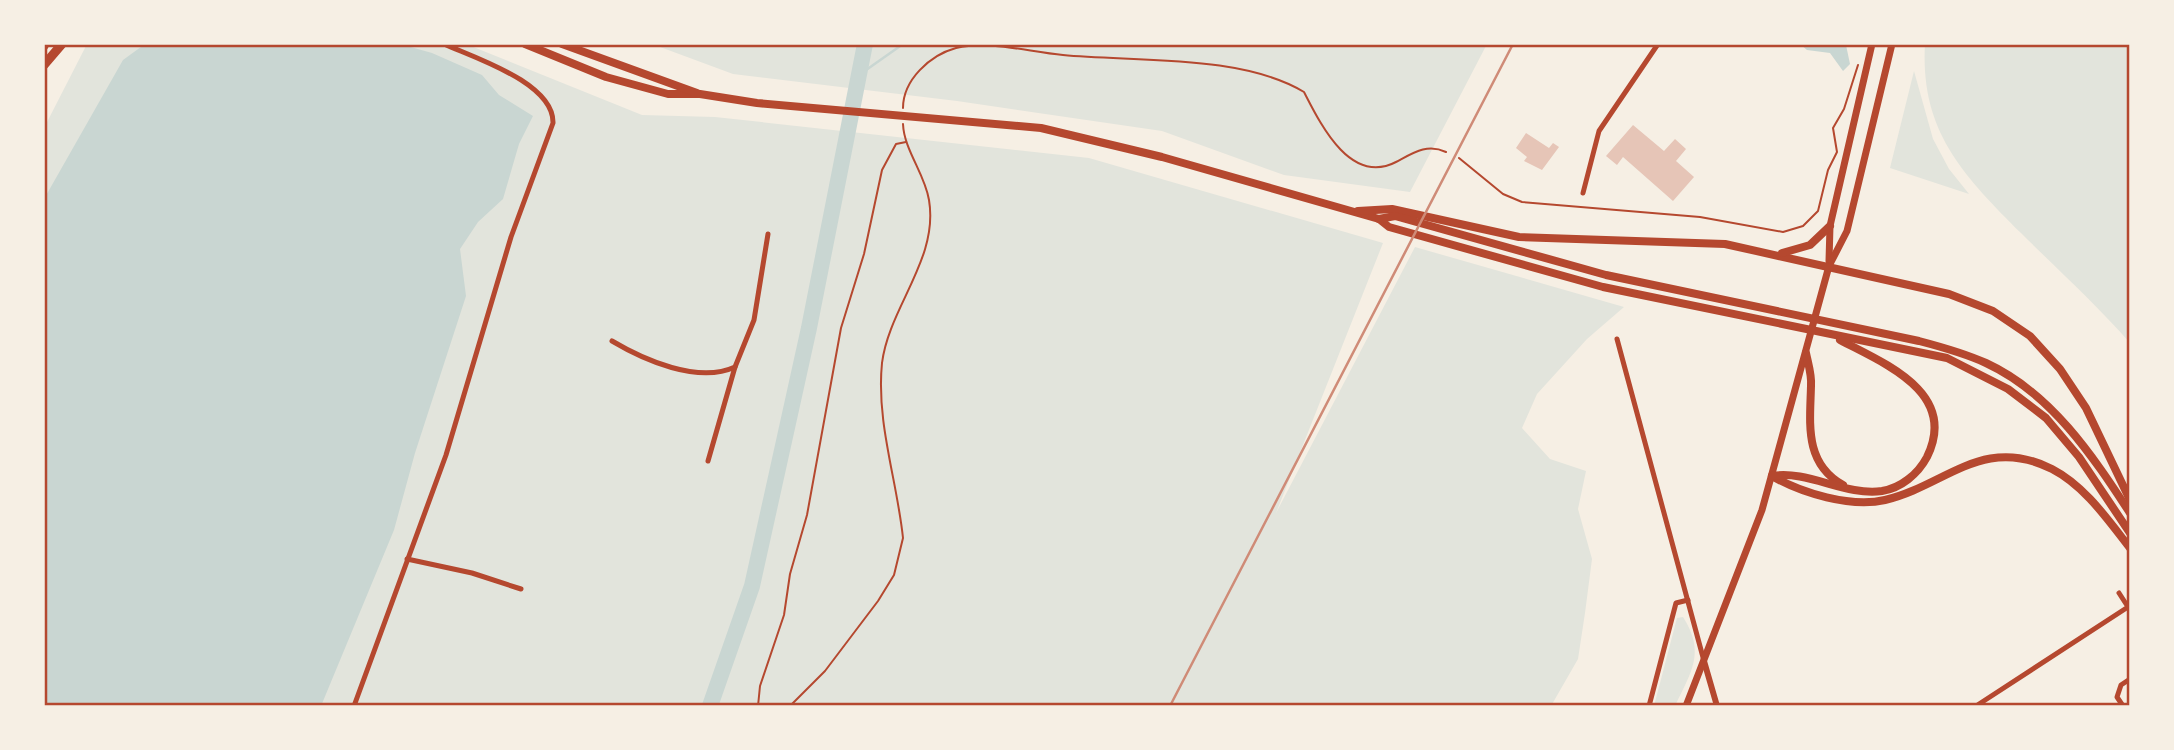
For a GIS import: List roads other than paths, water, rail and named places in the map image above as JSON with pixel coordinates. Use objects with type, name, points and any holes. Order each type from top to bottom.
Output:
[{"type":"highway","points":[[44,65],[62,44]]},
{"type":"main road","points":[[525,44],[606,77],[668,94],[700,94],[799,106],[918,115],[1062,132],[1379,219],[1389,227],[1603,288],[1947,358],[2024,399],[2046,418],[2079,457],[2130,534]]},
{"type":"main road","points":[[562,44],[700,94]]},
{"type":"main road","points":[[1829,266],[1830,226],[1872,44]]},
{"type":"main road","points":[[1686,706],[1772,476],[1829,266],[1847,231],[1892,44]]},
{"type":"main road","points":[[1349,211],[1392,209],[1519,237],[1700,242],[1780,254],[1949,294],[1993,311],[2030,336],[2060,369],[2085,408],[2130,500]]},
{"type":"main road","points":[[1379,219],[1395,216],[1606,275],[1919,341],[1961,353],[1988,364],[2020,383],[2077,437],[2130,513]]},
{"type":"main road","points":[[1780,254],[1810,245],[1830,226]]},
{"type":"main road","points":[[1772,476],[1790,473],[1855,490],[1883,491],[1916,473],[1930,451],[1933,423],[1924,396],[1904,374],[1835,336]]},
{"type":"main road","points":[[1806,353],[1812,382],[1810,433],[1815,454],[1828,474],[1855,490]]},
{"type":"main road","points":[[1772,476],[1787,485],[1843,499],[1873,502],[1895,497],[1967,465],[1998,458],[2018,458],[2053,470],[2067,479],[2104,514],[2130,548]]},
{"type":"street","points":[[354,706],[446,455],[511,237],[553,123],[549,104],[530,86],[444,44]]},
{"type":"street","points":[[1583,194],[1599,131],[1658,44]]},
{"type":"street","points":[[708,461],[735,367],[754,320],[768,234]]},
{"type":"street","points":[[1618,339],[1717,706]]},
{"type":"street","points":[[612,341],[654,360],[680,368],[705,372],[735,367]]},
{"type":"street","points":[[407,559],[472,573],[522,589]]},
{"type":"street","points":[[1976,706],[2129,608],[2119,593]]},
{"type":"street","points":[[1649,706],[1676,603],[1688,600]]},
{"type":"street","points":[[2123,706],[2117,697],[2121,685],[2130,678]]},
{"type":"waterway","points":[[710,706],[752,586],[809,328],[865,44]]},
{"type":"waterway","points":[[859,75],[903,44]]},
{"type":"railway","points":[[1170,706],[1513,44]]}]
